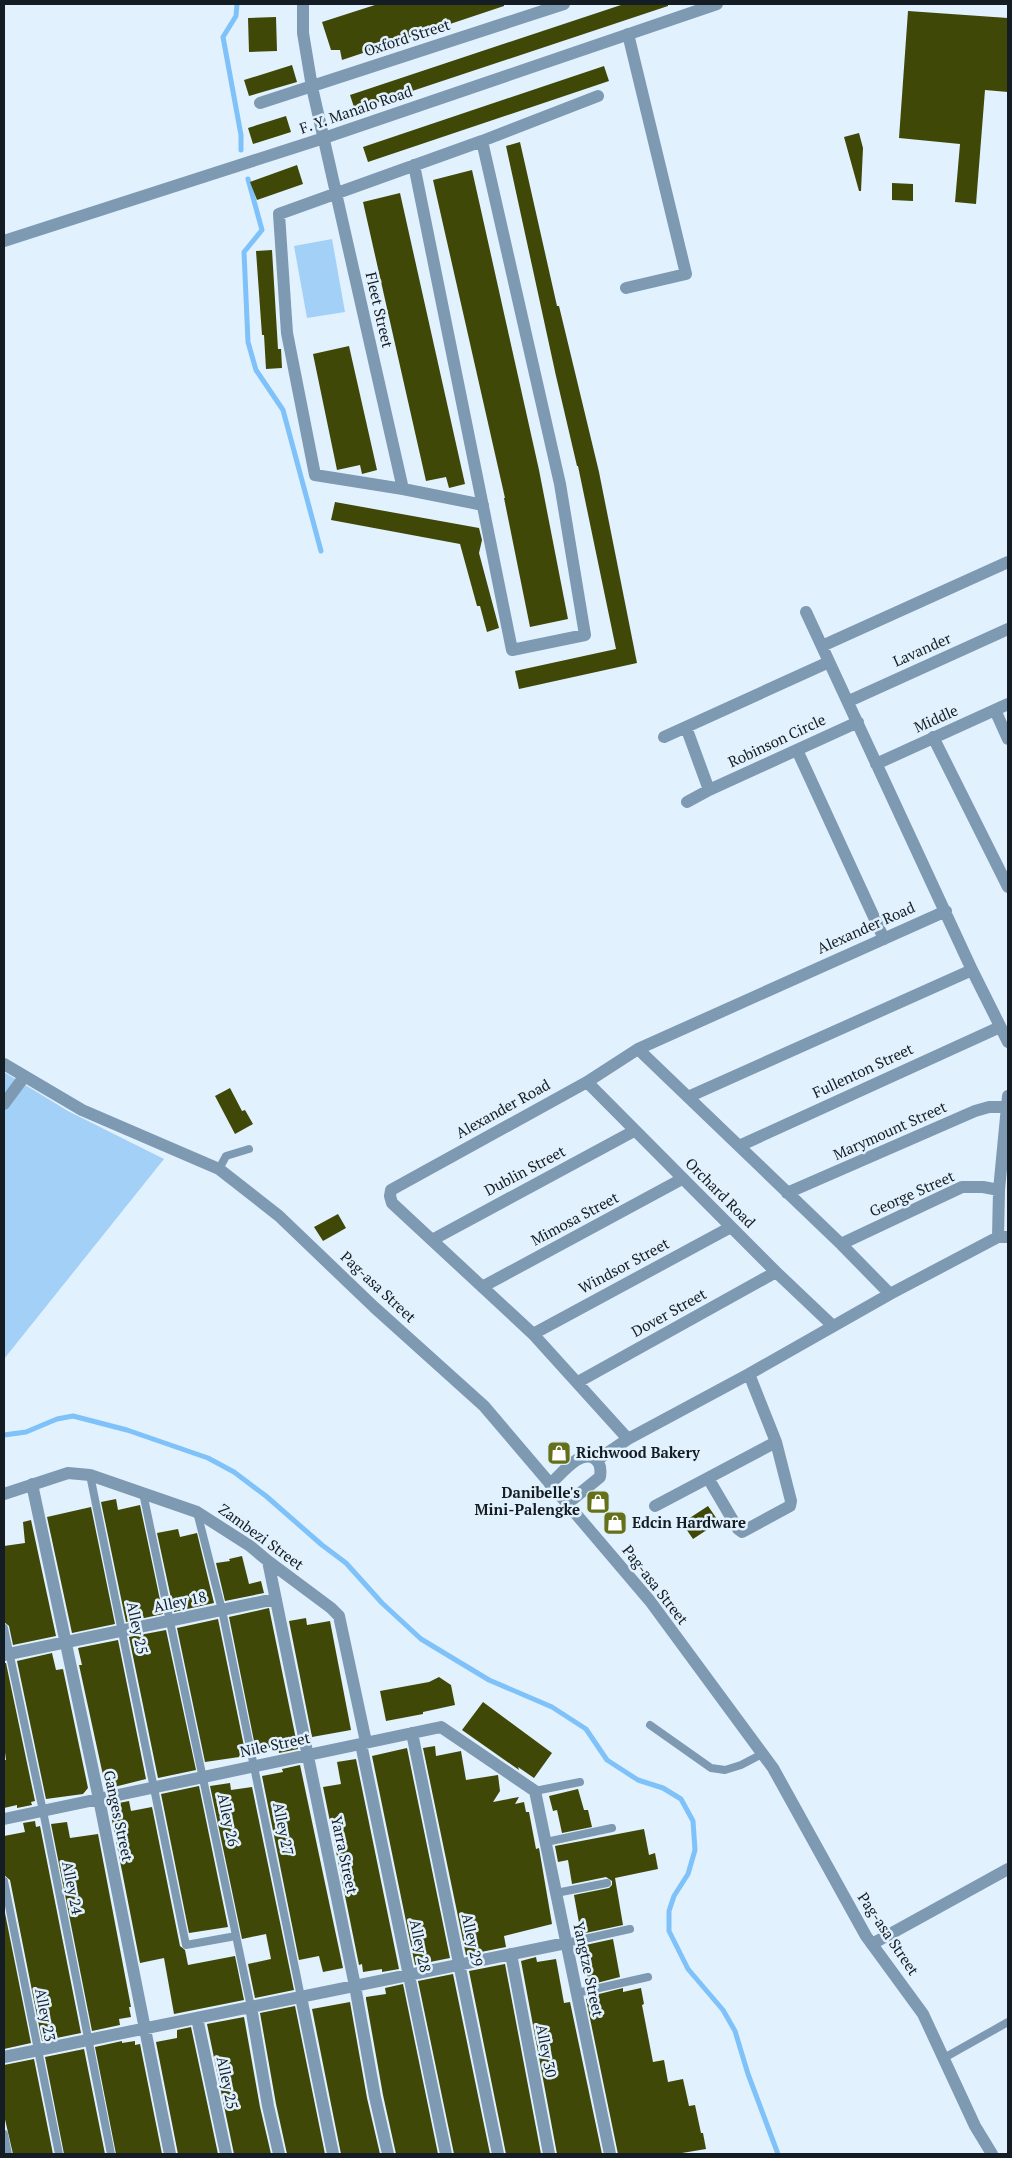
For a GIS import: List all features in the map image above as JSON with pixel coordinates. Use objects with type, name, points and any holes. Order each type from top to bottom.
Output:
[{"type":"street","name":"Oxford Street","points":[[260,103],[564,4]]},
{"type":"street","name":"F. Y. Manalo Road","points":[[4,240],[324,138],[717,4]]},
{"type":"street","name":"Fleet Street","points":[[306,5],[303,33],[312,87],[403,489]]},
{"type":"street","points":[[626,288],[686,274],[628,34]]},
{"type":"street","points":[[483,506],[403,489],[315,475],[286,333],[279,214],[482,141],[598,96]]},
{"type":"street","points":[[414,165],[512,650],[584,635],[560,484],[482,141]]},
{"type":"street","points":[[822,646],[1008,562]]},
{"type":"street","points":[[806,612],[849,701],[876,764],[972,970],[1008,1042]]},
{"type":"street","name":"Lavander","points":[[849,701],[1008,630]]},
{"type":"street","points":[[664,737],[830,662]]},
{"type":"street","name":"Middle","points":[[876,764],[1008,704]]},
{"type":"street","points":[[995,710],[1008,738]]},
{"type":"street","name":"Robinson Circle","points":[[687,802],[709,790],[858,722]]},
{"type":"street","points":[[686,727],[709,790]]},
{"type":"street","points":[[933,737],[1008,888]]},
{"type":"street","points":[[797,750],[884,938]]},
{"type":"street","name":"Alexander Road","points":[[628,1439],[578,1382],[532,1334],[392,1203],[390,1193],[393,1188],[587,1082],[638,1049],[946,911]]},
{"type":"street","points":[[688,1097],[972,970]]},
{"type":"street","name":"Fullenton Street","points":[[739,1146],[1000,1027]]},
{"type":"street","points":[[638,1049],[841,1244],[890,1294]]},
{"type":"street","name":"Pag-asa Street","points":[[4,1064],[82,1110],[154,1143],[219,1169],[279,1216],[374,1307],[484,1406],[650,1600],[773,1768],[832,1876],[872,1944],[924,2014],[975,2126],[992,2154]]},
{"type":"street","points":[[4,1104],[24,1077]]},
{"type":"street","name":"Orchard Road","points":[[587,1082],[682,1179],[833,1326]]},
{"type":"street","points":[[597,1460],[628,1439],[749,1374],[890,1294],[1003,1237],[999,1190],[1008,1101]]},
{"type":"street","name":"Marymount Street","points":[[788,1193],[975,1112],[1008,1101]]},
{"type":"street","name":"Dublin Street","points":[[432,1240],[634,1131]]},
{"type":"street","name":"Mimosa Street","points":[[482,1287],[682,1179]]},
{"type":"street","name":"George Street","points":[[841,1244],[962,1187],[983,1187],[999,1190]]},
{"type":"street","name":"Windsor Street","points":[[532,1334],[731,1227]]},
{"type":"street","name":"Dover Street","points":[[578,1382],[776,1272]]},
{"type":"street","points":[[708,1478],[738,1529],[742,1532],[790,1506],[791,1501],[776,1442],[749,1374]]},
{"type":"street","points":[[655,1506],[776,1442]]},
{"type":"street","points":[[550,1484],[581,1456],[590,1456],[597,1460],[600,1466],[600,1477],[568,1503]]},
{"type":"street","name":"Zambezi Street","points":[[4,1494],[68,1473],[90,1475],[197,1512],[250,1546],[268,1562],[332,1608],[338,1616],[364,1743]]},
{"type":"street","name":"Ganges Street","points":[[32,1484],[99,1799],[170,2154]]},
{"type":"street","name":"Yarra Street","points":[[268,1562],[388,2154]]},
{"type":"street","name":"Alley 18","points":[[6,1654],[275,1599]]},
{"type":"street","name":"Nile Street","points":[[4,1819],[442,1727],[535,1791]]},
{"type":"street","name":"Alley 29","points":[[412,1733],[498,2154]]},
{"type":"street","name":"Alley 28","points":[[364,1743],[446,2154]]},
{"type":"street","name":"Yangtze Street","points":[[535,1791],[610,2154]]},
{"type":"street","points":[[872,1944],[1008,1869]]},
{"type":"street","points":[[4,2057],[566,1942]]},
{"type":"street","name":"Alley 30","points":[[511,1954],[549,2154]]},
{"type":"street","name":"Alley 27","points":[[301,1997],[333,2154]]},
{"type":"street","name":"Alley 26","points":[[251,2007],[268,2106],[279,2154]]},
{"type":"street","name":"Alley 25","points":[[197,2018],[226,2154]]},
{"type":"lane","points":[[219,1169],[226,1156],[249,1149]]},
{"type":"lane","name":"Alley 25","points":[[90,1475],[186,1945],[236,1936]]},
{"type":"lane","name":"Alley 26","points":[[143,1493],[251,2007]]},
{"type":"lane","name":"Alley 27","points":[[197,1512],[222,1610],[301,1997]]},
{"type":"lane","name":"Alley 24","points":[[4,1628],[6,1654],[43,1811],[111,2154]]},
{"type":"lane","points":[[650,1726],[710,1768],[725,1770],[741,1765],[762,1754]]},
{"type":"lane","points":[[535,1791],[580,1782]]},
{"type":"lane","points":[[546,1842],[612,1828]]},
{"type":"lane","name":"Alley 23","points":[[4,1881],[59,2154]]},
{"type":"lane","points":[[556,1893],[607,1883]]},
{"type":"lane","points":[[566,1942],[630,1929]]},
{"type":"lane","points":[[577,1993],[648,1977]]},
{"type":"lane","points":[[944,2058],[1008,2022]]},
{"type":"lane","points":[[4,2134],[8,2154]]},
{"type":"shaded area","points":[[332,239],[345,312],[307,318],[294,246]]},
{"type":"shaded area","points":[[4,1072],[68,1111],[164,1159],[4,1359]]},
{"type":"building","points":[[378,4],[504,4],[504,6],[342,60],[340,50],[331,50],[322,22]]},
{"type":"building","points":[[624,4],[668,4],[668,6],[355,110],[350,95]]},
{"type":"building","points":[[908,11],[1008,18],[1008,92],[985,90],[976,204],[955,202],[960,144],[899,138]]},
{"type":"building","points":[[276,17],[277,51],[249,52],[248,18]]},
{"type":"building","points":[[292,65],[297,82],[249,96],[244,80]]},
{"type":"building","points":[[604,66],[609,81],[368,162],[363,147]]},
{"type":"building","points":[[286,116],[291,132],[253,144],[248,128]]},
{"type":"building","points":[[859,133],[863,148],[861,191],[859,191],[844,137]]},
{"type":"building","points":[[520,142],[557,306],[559,306],[599,472],[637,663],[519,689],[515,671],[616,649],[578,466],[556,376],[506,146]]},
{"type":"building","points":[[297,165],[303,184],[257,200],[250,182]]},
{"type":"building","points":[[472,170],[539,470],[568,619],[530,627],[505,498],[433,180]]},
{"type":"building","points":[[892,183],[913,184],[913,201],[892,200]]},
{"type":"building","points":[[400,193],[465,484],[449,488],[446,477],[426,481],[363,202]]},
{"type":"building","points":[[272,250],[278,349],[281,349],[282,368],[266,369],[256,251]]},
{"type":"building","points":[[349,346],[377,470],[362,474],[360,465],[337,470],[313,354]]},
{"type":"building","points":[[335,502],[479,528],[482,540],[479,553],[499,628],[487,632],[480,606],[477,606],[460,544],[331,520]]},
{"type":"building","points":[[230,1088],[242,1111],[245,1110],[253,1124],[235,1134],[215,1096]]},
{"type":"building","points":[[338,1214],[346,1228],[323,1241],[314,1227]]},
{"type":"building","points":[[116,1499],[118,1510],[140,1505],[163,1614],[126,1622],[101,1502]]},
{"type":"building","points":[[708,1506],[719,1522],[693,1539],[682,1523]]},
{"type":"building","points":[[91,1507],[115,1624],[72,1633],[47,1517]]},
{"type":"building","points":[[31,1520],[56,1636],[13,1645],[9,1626],[4,1622],[4,1546],[25,1543],[23,1522]]},
{"type":"building","points":[[178,1529],[180,1537],[197,1533],[214,1603],[174,1612],[157,1533]]},
{"type":"building","points":[[242,1556],[249,1584],[261,1581],[264,1593],[225,1601],[216,1563],[230,1561],[229,1559]]},
{"type":"building","points":[[269,1608],[298,1749],[279,1753],[278,1746],[256,1751],[229,1617]]},
{"type":"building","points":[[306,1618],[307,1625],[330,1621],[351,1730],[312,1737],[289,1621]]},
{"type":"building","points":[[218,1619],[246,1756],[205,1762],[177,1628]]},
{"type":"building","points":[[166,1630],[196,1770],[158,1778],[129,1637]]},
{"type":"building","points":[[118,1640],[146,1779],[106,1789],[79,1665],[82,1665],[78,1648]]},
{"type":"building","points":[[52,1653],[56,1670],[63,1669],[88,1788],[83,1794],[46,1799],[17,1661]]},
{"type":"building","points":[[4,1663],[6,1663],[35,1801],[31,1802],[32,1805],[17,1808],[17,1805],[4,1808],[4,1760],[6,1760],[4,1745]]},
{"type":"building","points":[[439,1677],[451,1685],[455,1705],[423,1712],[423,1714],[386,1721],[380,1691],[429,1682]]},
{"type":"building","points":[[483,1702],[552,1753],[534,1778],[518,1767],[519,1770],[462,1730]]},
{"type":"building","points":[[435,1746],[436,1756],[461,1751],[466,1780],[498,1775],[500,1791],[493,1802],[519,1797],[515,1804],[524,1802],[526,1812],[529,1812],[536,1849],[539,1848],[552,1924],[504,1936],[506,1947],[466,1955],[423,1748]]},
{"type":"building","points":[[407,1748],[450,1958],[415,1965],[372,1756]]},
{"type":"building","points":[[356,1759],[399,1969],[382,1972],[382,1969],[363,1972],[362,1964],[359,1965],[323,1787],[341,1784],[337,1762]]},
{"type":"building","points":[[300,1765],[343,1968],[323,1972],[319,1956],[299,1960],[262,1776],[283,1772],[282,1769]]},
{"type":"building","points":[[230,1783],[231,1790],[252,1787],[294,1990],[255,1998],[248,1964],[271,1959],[266,1934],[242,1939],[210,1786]]},
{"type":"building","points":[[199,1786],[228,1927],[189,1933],[161,1794]]},
{"type":"building","points":[[578,1789],[584,1810],[588,1810],[592,1827],[562,1833],[557,1810],[553,1811],[549,1796]]},
{"type":"building","points":[[129,1801],[131,1811],[152,1807],[180,1946],[185,1950],[188,1965],[235,1956],[244,2000],[174,2014],[164,1958],[140,1963],[109,1805]]},
{"type":"building","points":[[35,1821],[36,1827],[40,1826],[81,2033],[42,2041],[10,1880],[4,1875],[4,1836],[25,1832],[23,1823]]},
{"type":"building","points":[[67,1822],[70,1838],[98,1834],[131,2007],[129,2007],[131,2017],[119,2019],[120,2025],[92,2031],[51,1824]]},
{"type":"building","points":[[644,1829],[649,1855],[655,1853],[658,1869],[615,1878],[623,1925],[581,1934],[574,1895],[609,1888],[612,1885],[612,1881],[606,1877],[572,1884],[568,1860],[558,1862],[555,1846]]},
{"type":"building","points":[[4,1908],[31,2043],[4,2049]]},
{"type":"building","points":[[613,1939],[620,1977],[589,1985],[581,1946]]},
{"type":"building","points":[[536,1957],[537,1962],[556,1959],[564,2003],[570,2002],[602,2154],[557,2154],[521,1961]]},
{"type":"building","points":[[505,1964],[541,2154],[506,2154],[469,1971]]},
{"type":"building","points":[[453,1974],[490,2154],[454,2154],[418,1981]]},
{"type":"building","points":[[403,1984],[438,2154],[396,2154],[383,2095],[366,1997],[386,1994],[385,1988]]},
{"type":"building","points":[[623,1988],[623,1992],[641,1988],[644,2004],[642,2005],[653,2062],[664,2060],[668,2082],[683,2079],[689,2106],[695,2105],[706,2149],[676,2154],[618,2154],[586,1999]]},
{"type":"building","points":[[350,2002],[367,2098],[380,2154],[341,2154],[312,2009]]},
{"type":"building","points":[[295,2006],[325,2154],[287,2154],[276,2104],[260,2013]]},
{"type":"building","points":[[244,2017],[260,2107],[271,2154],[234,2154],[207,2024]]},
{"type":"building","points":[[191,2027],[218,2154],[178,2154],[156,2042],[177,2038],[177,2030]]},
{"type":"building","points":[[122,2041],[122,2043],[135,2041],[135,2045],[140,2044],[162,2154],[116,2154],[95,2047]]},
{"type":"building","points":[[84,2049],[105,2154],[64,2154],[45,2057]]},
{"type":"building","points":[[34,2059],[53,2154],[13,2154],[4,2115],[4,2065]]},
{"type":"waterway","points":[[237,4],[236,16],[223,37],[241,135],[241,150]]},
{"type":"waterway","points":[[248,179],[262,230],[244,252],[248,342],[256,370],[283,410],[321,551]]},
{"type":"waterway","points":[[4,1435],[26,1432],[57,1419],[73,1416],[127,1430],[208,1458],[234,1472],[266,1496],[322,1545],[346,1563],[382,1603],[421,1639],[489,1680],[552,1707],[586,1729],[607,1760],[638,1780],[663,1788],[681,1799],[693,1821],[695,1850],[688,1874],[674,1896],[669,1911],[669,1931],[688,1969],[723,2010],[735,2031],[748,2074],[778,2154]]},
{"type":"place","name":"Richwood Bakery","points":[[559,1453]]},
{"type":"place","name":"Danibelle's Mini-Palengke","points":[[598,1502]]},
{"type":"place","name":"Edcin Hardware","points":[[615,1523]]}]
